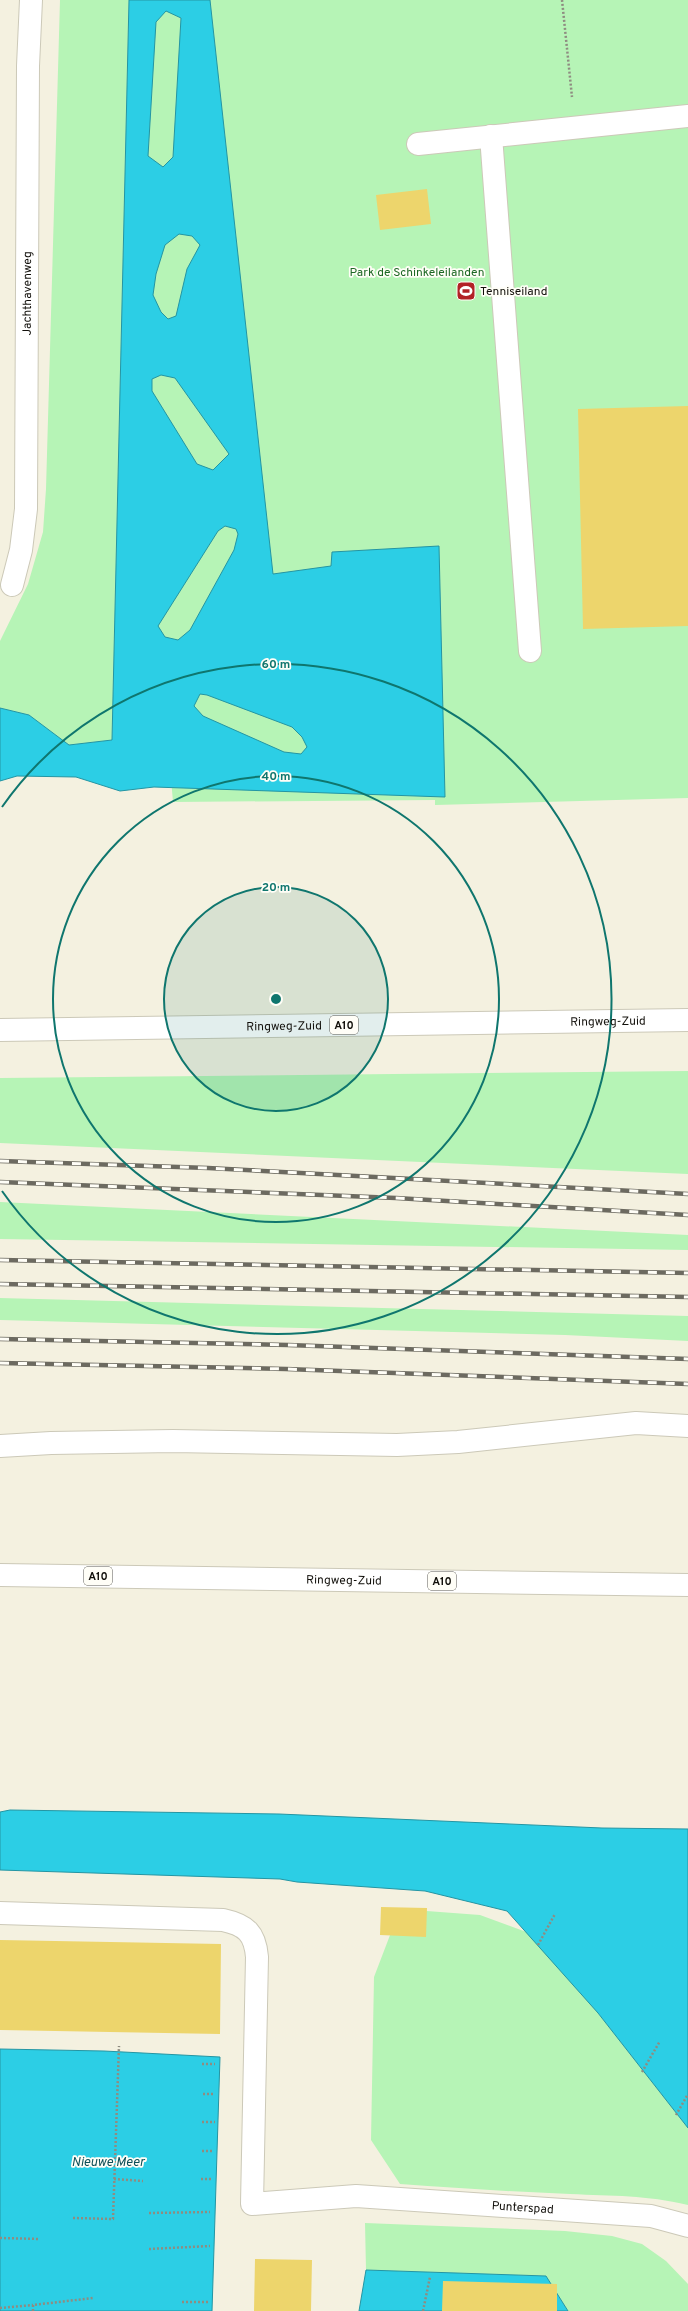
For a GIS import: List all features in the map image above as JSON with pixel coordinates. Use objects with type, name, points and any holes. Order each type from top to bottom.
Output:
[{"type":"main road","name":"Jachthavenweg","points":[[12,585],[21,550],[26,509],[28,66],[31,0]]},
{"type":"main road","points":[[418,144],[688,116]]},
{"type":"main road","points":[[491,136],[530,651]]},
{"type":"main road","name":"Ringweg-Zuid","points":[[0,1030],[688,1020]]},
{"type":"main road","points":[[0,1446],[51,1443],[173,1441],[397,1445],[458,1442],[636,1423],[688,1426]]},
{"type":"main road","name":"Ringweg-Zuid","points":[[0,1576],[195,1577],[688,1585]]},
{"type":"main road","name":"Punterspad","points":[[0,1913],[222,1920],[236,1923],[249,1931],[256,1944],[257,1957],[252,2204],[356,2196],[651,2216],[688,2226]]},
{"type":"path","points":[[562,0],[576,128]]},
{"type":"path","points":[[538,1945],[555,1914]]},
{"type":"path","points":[[642,2072],[660,2041]]},
{"type":"path","points":[[73,2218],[113,2219],[118,2046]]},
{"type":"path","points":[[202,2064],[215,2064]]},
{"type":"path","points":[[203,2094],[215,2094]]},
{"type":"path","points":[[676,2115],[688,2094]]},
{"type":"path","points":[[202,2122],[215,2122]]},
{"type":"path","points":[[202,2150],[214,2151]]},
{"type":"path","points":[[201,2178],[213,2179]]},
{"type":"path","points":[[114,2180],[143,2181]]},
{"type":"path","points":[[149,2213],[210,2212]]},
{"type":"path","points":[[0,2238],[39,2239]]},
{"type":"path","points":[[149,2249],[210,2246]]},
{"type":"path","points":[[423,2311],[430,2277]]},
{"type":"path","points":[[0,2308],[93,2298]]},
{"type":"path","points":[[182,2302],[210,2302]]},
{"type":"path","points":[[32,2311],[33,2305]]},
{"type":"green space","points":[[60,0],[129,0],[112,740],[69,745],[29,715],[0,708],[0,641],[28,584],[43,532],[46,489]]},
{"type":"green space","name":"Tenniseiland","points":[[131,0],[688,0],[688,798],[435,805],[435,800],[173,802],[158,626]]},
{"type":"green space","points":[[688,1071],[688,1174],[0,1143],[0,1078]]},
{"type":"green space","points":[[0,1202],[688,1235],[688,1250],[0,1239]]},
{"type":"green space","points":[[0,1298],[688,1316],[688,1341],[565,1335],[0,1320]]},
{"type":"green space","points":[[400,1909],[480,1915],[529,1933],[598,2013],[688,2128],[688,2205],[658,2199],[629,2196],[506,2191],[400,2184],[371,2140],[374,1977]]},
{"type":"green space","points":[[365,2223],[565,2231],[612,2236],[642,2244],[666,2261],[688,2284],[688,2311],[568,2311],[546,2276],[366,2270]]},
{"type":"water","points":[[129,0],[210,0],[273,574],[331,566],[332,552],[439,546],[445,797],[154,787],[120,791],[76,777],[17,776],[0,781],[0,708],[29,715],[69,745],[112,740]],"holes":[[[166,11],[181,18],[173,157],[163,167],[148,156],[156,22]],[[179,234],[192,236],[200,245],[187,269],[176,316],[168,319],[161,312],[153,295],[156,274],[165,245]],[[161,375],[175,378],[229,454],[213,470],[197,464],[152,391],[152,379]],[[225,526],[236,529],[238,534],[234,550],[190,630],[178,640],[165,637],[158,626],[218,531]],[[200,694],[207,695],[292,727],[302,737],[307,747],[301,754],[284,752],[203,716],[194,706]]]},
{"type":"water","points":[[10,1810],[279,1814],[602,1828],[688,1829],[688,2128],[598,2013],[507,1911],[425,1891],[297,1882],[280,1879],[0,1870],[0,1812]]},
{"type":"water","name":"Nieuwe Meer","points":[[0,2049],[104,2051],[220,2057],[212,2311],[0,2311]]},
{"type":"water","points":[[366,2270],[546,2276],[568,2311],[359,2311]]},
{"type":"building","points":[[427,189],[431,224],[380,230],[376,195]]},
{"type":"building","points":[[688,406],[688,626],[583,629],[578,409]]},
{"type":"building","points":[[381,1907],[427,1908],[426,1937],[380,1935]]},
{"type":"building","points":[[0,1940],[221,1944],[220,2034],[0,2030]]},
{"type":"building","points":[[255,2259],[312,2260],[311,2311],[254,2311]]},
{"type":"building","points":[[443,2281],[557,2284],[557,2311],[442,2311]]},
{"type":"railway","points":[[0,1161],[208,1168],[688,1194]]},
{"type":"railway","points":[[0,1182],[396,1198],[688,1215]]},
{"type":"railway","points":[[0,1260],[688,1273]]},
{"type":"railway","points":[[0,1284],[688,1297]]},
{"type":"railway","points":[[0,1339],[288,1345],[688,1359]]},
{"type":"railway","points":[[0,1363],[286,1369],[688,1384]]},
{"type":"place","name":"Tenniseiland","points":[[466,291]]},
{"type":"park label","name":"Park de Schinkeleilanden","points":[[417,272]]}]
